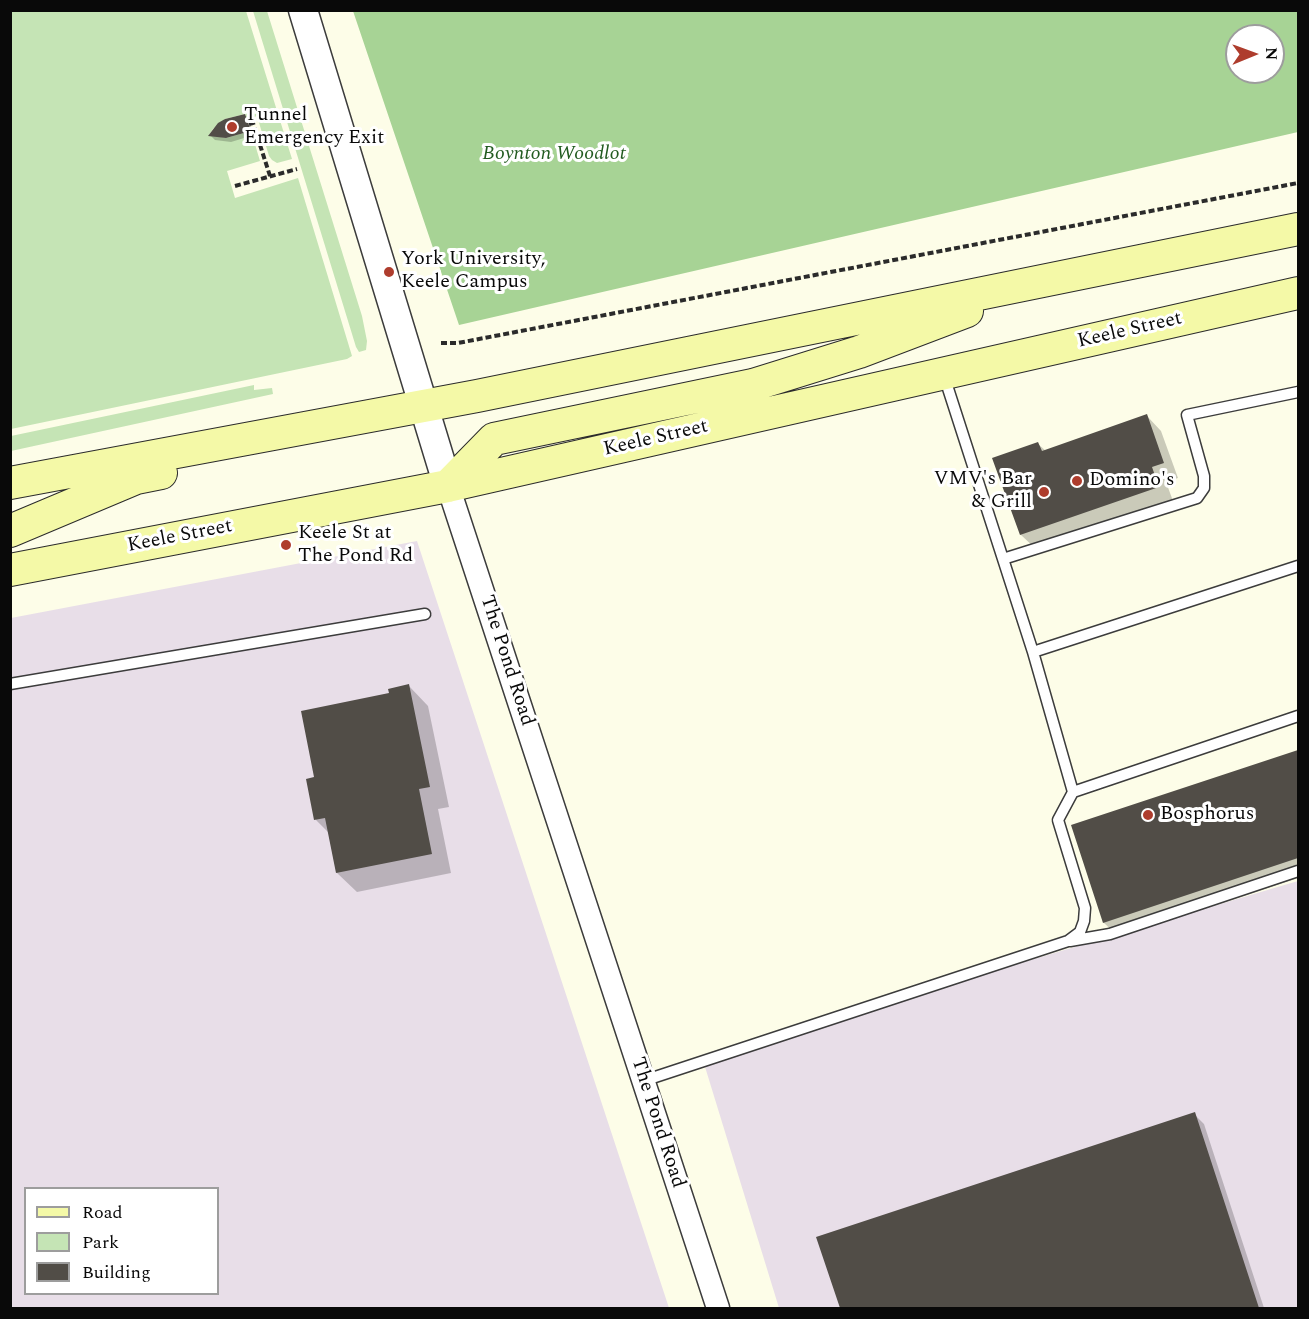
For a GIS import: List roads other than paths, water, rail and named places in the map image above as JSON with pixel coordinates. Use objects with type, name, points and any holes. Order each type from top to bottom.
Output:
[{"type":"main road","points":[[10,483],[424,405],[1299,229]]},
{"type":"main road","points":[[448,486],[494,439],[753,385],[859,352],[1059,277]]},
{"type":"main road","name":"Keele Street","points":[[10,570],[448,486],[1299,293]]},
{"type":"main road","points":[[10,531],[136,478],[378,430],[424,405]]},
{"type":"street","name":"The Pond Road","points":[[303,10],[448,486],[718,1308]]},
{"type":"lane","points":[[943,373],[1033,652],[1073,792]]},
{"type":"lane","points":[[1003,559],[1197,498],[1204,488],[1204,476],[1187,415],[1299,392]]},
{"type":"lane","points":[[1033,652],[1299,566]]},
{"type":"lane","points":[[10,684],[424,614]]},
{"type":"lane","points":[[1068,941],[1080,932],[1085,908],[1058,820],[1073,792],[1299,716]]},
{"type":"lane","points":[[643,1081],[1068,941],[1110,934],[1299,871]]},
{"type":"place","name":"Tunnel Emergency Exit","points":[[232,127]]},
{"type":"place","name":"York University, Keele Campus","points":[[389,272]]},
{"type":"place","name":"Domino's","points":[[1077,481]]},
{"type":"place","name":"VMV's Bar & Grill","points":[[1044,492]]},
{"type":"place","name":"Keele St at The Pond Rd","points":[[286,545]]},
{"type":"place","name":"Bosphorus","points":[[1148,815]]},
{"type":"park label","name":"Boynton Woodlot","points":[[554,155]]}]
